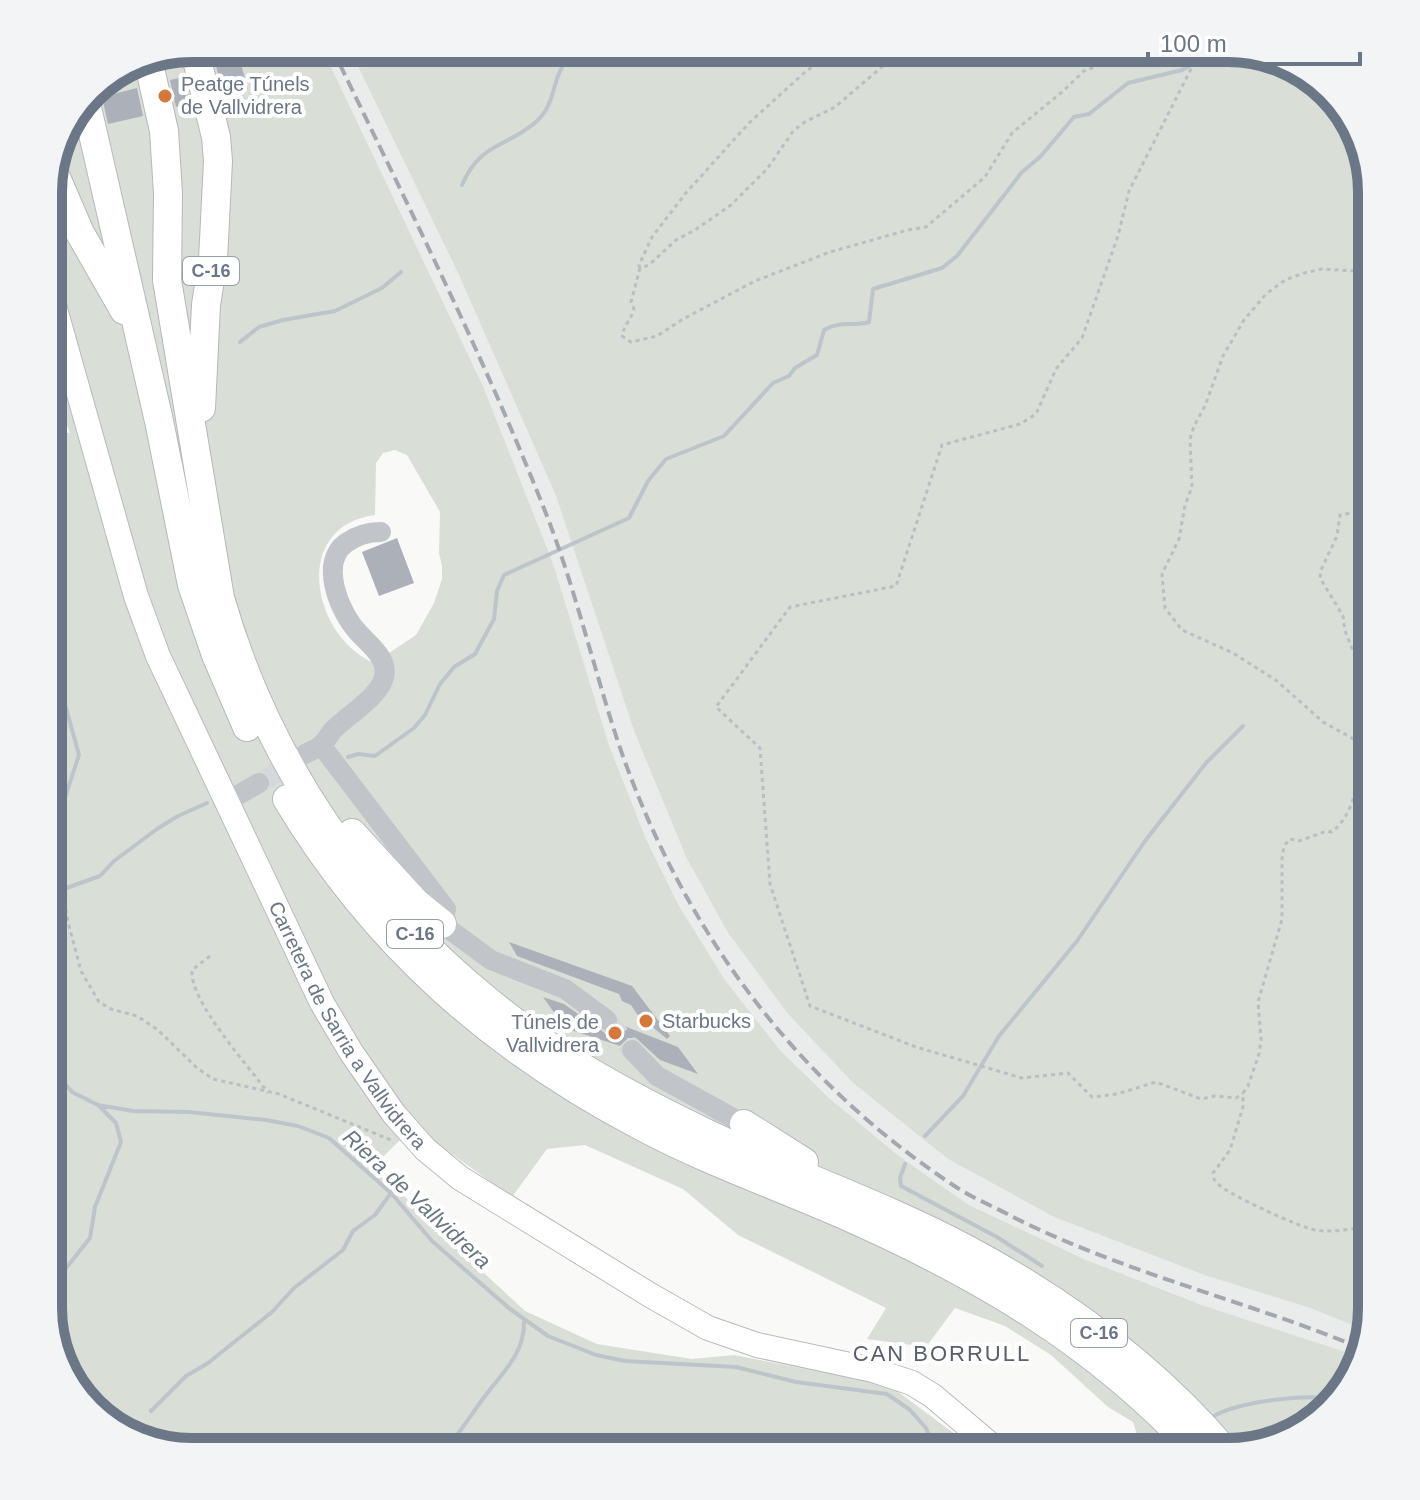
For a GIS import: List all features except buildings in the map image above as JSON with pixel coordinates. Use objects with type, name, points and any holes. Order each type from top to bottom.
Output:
[{"type":"highway","name":"C-16","points":[[197,62],[216,137],[218,161],[213,260],[206,305],[203,359],[204,496]]},
{"type":"highway","name":"C-16","points":[[150,69],[164,131],[168,193],[167,280],[218,585],[233,644],[252,694],[306,756],[323,820],[396,914],[432,952],[499,1010],[553,1049],[619,1090],[706,1133],[966,1249],[1018,1278],[1111,1342],[1186,1438]]},
{"type":"highway","name":"C-16","points":[[89,114],[142,346],[192,585],[204,624],[230,691],[253,738],[310,838],[390,939],[461,1006],[542,1069],[644,1128],[859,1222],[1001,1293],[1107,1366],[1143,1384],[1209,1438]]},
{"type":"highway","name":"C-16","points":[[62,191],[80,233],[142,346]]},
{"type":"highway","points":[[306,756],[306,780],[416,903],[442,924]]},
{"type":"highway","points":[[744,1124],[868,1204]]},
{"type":"main road","name":"Carretera de Sarria a Vallvidrera","points":[[62,333],[143,618],[166,674],[322,1003],[351,1052],[408,1130],[425,1149],[460,1178],[708,1328],[757,1345],[900,1378],[933,1396],[982,1438]]},
{"type":"lane","points":[[381,532],[367,532],[338,548],[332,561],[332,576],[347,617],[356,631],[374,648],[383,663],[385,675],[379,688],[306,756],[446,909],[442,924],[491,960],[565,989],[607,1020]]},
{"type":"lane","points":[[226,802],[259,783]]},
{"type":"lane","points":[[632,1050],[657,1076],[744,1124]]},
{"type":"path","points":[[820,62],[762,108],[685,194],[652,237],[639,265],[631,302],[634,309],[622,336],[631,342],[657,336],[742,288],[807,261],[926,227],[985,177],[1012,133],[1084,71],[1108,62]]},
{"type":"path","points":[[640,268],[649,265],[676,240],[731,205],[767,169],[794,130],[835,107],[888,62]]},
{"type":"path","points":[[1191,62],[1129,191],[1118,236],[1082,338],[1056,369],[1036,414],[1020,424],[942,445],[896,586],[790,607],[716,707],[760,748],[770,884],[810,1006],[916,1047],[1022,1078],[1068,1073],[1092,1097],[1117,1094],[1156,1082],[1201,1099],[1214,1096],[1236,1098],[1243,1093],[1259,1054],[1258,1002],[1282,919],[1284,846],[1290,839],[1299,841],[1332,832],[1340,826],[1351,809],[1358,763]]},
{"type":"path","points":[[1358,271],[1322,269],[1285,280],[1266,294],[1244,320],[1223,356],[1205,406],[1194,426],[1190,439],[1192,487],[1185,505],[1179,539],[1162,574],[1165,608],[1182,630],[1233,653],[1277,681],[1323,722],[1358,741]]},
{"type":"path","points":[[1358,512],[1340,515],[1337,536],[1320,578],[1343,616],[1345,631],[1358,658]]},
{"type":"path","points":[[62,888],[81,971],[99,1002],[111,1009],[137,1016],[158,1030],[197,1068],[213,1079],[291,1098],[389,1142],[408,1130]]},
{"type":"path","points":[[210,956],[192,970],[191,980],[212,1019],[268,1093]]},
{"type":"path","points":[[1243,1093],[1244,1102],[1233,1141],[1226,1157],[1213,1173],[1214,1179],[1220,1186],[1306,1227],[1318,1231],[1358,1227]]},
{"type":"shaded area","points":[[329,62],[356,62],[458,273],[556,496],[634,731],[686,857],[728,933],[788,1014],[853,1083],[948,1159],[1054,1217],[1204,1275],[1310,1308],[1357,1327],[1350,1353],[1202,1305],[1084,1259],[969,1205],[899,1156],[829,1098],[780,1050],[725,980],[678,904],[646,839],[609,745],[553,563],[483,386]]},
{"type":"shaded area","points":[[329,62],[483,386],[553,563],[609,745],[646,839],[678,904],[725,980],[780,1050],[829,1098],[899,1156],[969,1205],[1084,1259],[1202,1305],[1350,1353],[1331,1387],[1314,1406],[1293,1421],[1270,1431],[1228,1438],[1138,1438],[1133,1422],[1108,1407],[1051,1355],[1005,1326],[955,1308],[926,1347],[867,1339],[886,1308],[738,1235],[683,1189],[585,1145],[547,1149],[512,1197],[421,1132],[401,1139],[377,1163],[417,1211],[525,1311],[597,1344],[692,1359],[734,1355],[889,1385],[960,1438],[192,1438],[158,1434],[134,1425],[113,1411],[94,1394],[79,1373],[69,1350],[62,1308],[62,432],[70,433],[62,413],[62,183],[72,142],[84,120],[100,100],[120,84],[166,64]],"holes":[[[395,450],[407,455],[440,512],[442,579],[434,603],[416,635],[374,663],[353,649],[336,630],[324,607],[319,583],[321,560],[331,539],[348,523],[375,515],[376,463],[383,453]]]},
{"type":"shaded area","points":[[356,62],[1237,62],[1262,66],[1286,75],[1326,106],[1341,127],[1351,150],[1358,192],[1357,1327],[1310,1308],[1204,1275],[1054,1217],[948,1159],[853,1083],[788,1014],[728,933],[686,857],[634,731],[556,496],[458,273]]},
{"type":"waterway","points":[[462,185],[469,171],[486,153],[526,130],[542,116],[565,62]]},
{"type":"waterway","points":[[348,757],[358,754],[375,756],[414,728],[454,667],[475,654],[494,619],[497,591],[504,575],[629,518],[648,481],[666,459],[724,436],[773,383],[789,376],[795,368],[817,355],[824,330],[836,325],[869,322],[873,289],[942,268],[957,256],[1022,172],[1040,157],[1074,117],[1089,114],[1128,83],[1182,70],[1196,62]]},
{"type":"waterway","points":[[240,342],[259,327],[335,311],[382,288],[401,272]]},
{"type":"waterway","name":"Riera de Vallvidrera","points":[[62,694],[79,755],[62,807]]},
{"type":"waterway","points":[[925,1136],[963,1096],[999,1036],[1077,941],[1145,841],[1206,763],[1243,726]]},
{"type":"waterway","points":[[62,890],[100,876],[114,861],[157,829],[207,803]]},
{"type":"waterway","name":"Riera de Vallvidrera","points":[[62,1080],[72,1092],[98,1105],[133,1111],[189,1112],[266,1120],[298,1126],[329,1138],[391,1193],[432,1241],[510,1309],[548,1336],[596,1355],[625,1361],[736,1367],[796,1382],[887,1394],[910,1410],[926,1428],[930,1438]]},
{"type":"waterway","points":[[62,1273],[90,1238],[95,1207],[121,1142],[116,1123],[99,1106]]},
{"type":"waterway","points":[[905,1164],[900,1178],[901,1186],[997,1237],[1042,1266]]},
{"type":"waterway","points":[[151,1411],[186,1376],[208,1363],[272,1312],[294,1288],[343,1250],[353,1231],[375,1215],[391,1193]]},
{"type":"waterway","points":[[455,1438],[512,1362],[521,1343],[524,1321]]},
{"type":"waterway","name":"Riera de Vallvidrera","points":[[1210,1418],[1237,1407],[1272,1400],[1321,1398]]},
{"type":"tunnel","points":[[259,783],[300,758]]},
{"type":"tunnel","points":[[607,1020],[632,1050]]},
{"type":"railway","points":[[339,62],[468,333],[543,506],[618,742],[644,809],[674,873],[709,934],[748,992],[792,1046],[841,1096],[895,1143],[960,1190],[1057,1238],[1100,1255],[1353,1345]]},
{"type":"place","name":"Peatge Túnels de Vallvidrera","points":[[165,96]]},
{"type":"place","name":"Starbucks","points":[[646,1021]]},
{"type":"place","name":"Túnels de Vallvidrera","points":[[615,1033]]},
{"type":"district","name":"CAN BORRULL","points":[[942,1353]]}]
